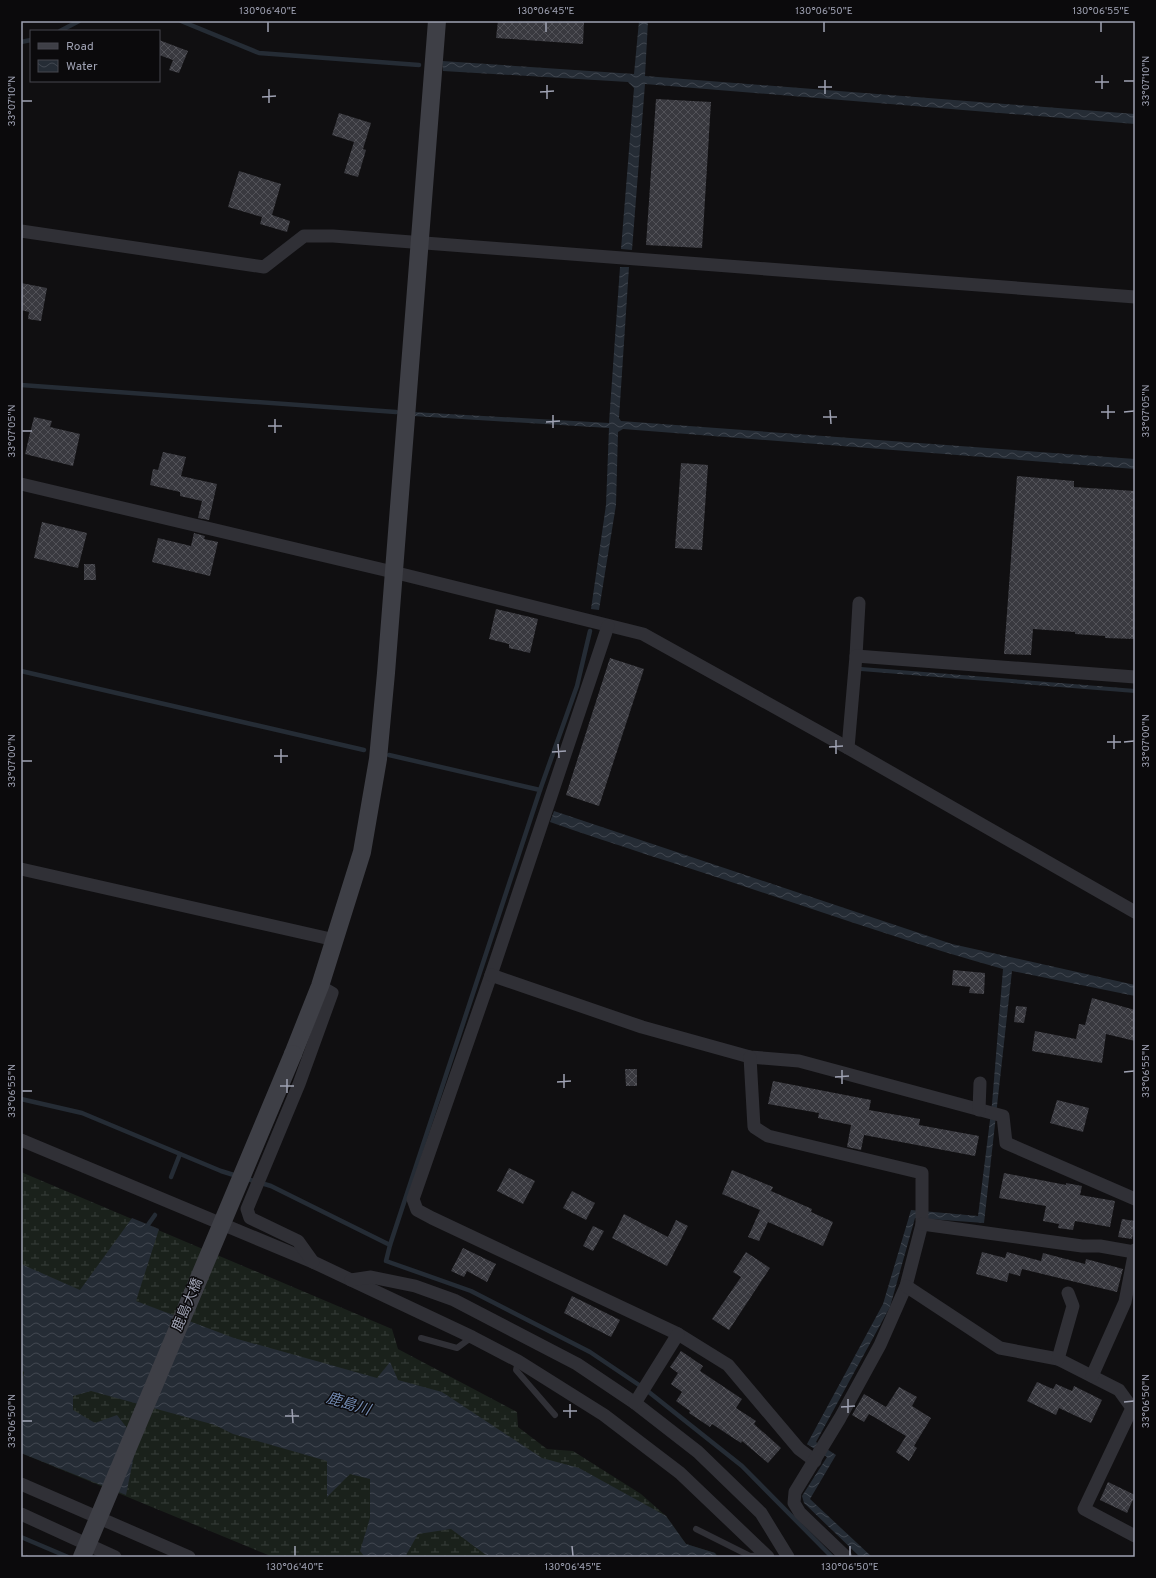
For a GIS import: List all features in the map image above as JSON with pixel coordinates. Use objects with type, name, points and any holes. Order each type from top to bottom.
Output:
[{"type":"street","name":"鹿島大橋","points":[[82,1557],[293,1054],[320,986],[362,852],[378,759],[437,21]]},
{"type":"street","points":[[21,231],[264,267],[304,236],[333,236],[1135,297]]},
{"type":"street","points":[[21,484],[581,617],[608,626],[643,634],[848,748],[1135,912]]},
{"type":"street","points":[[848,748],[860,603]]},
{"type":"street","points":[[608,626],[491,975],[413,1198],[417,1210],[678,1334],[728,1365],[800,1449],[819,1453]]},
{"type":"street","points":[[856,656],[1135,677]]},
{"type":"street","points":[[21,869],[335,940]]},
{"type":"street","points":[[491,975],[642,1028],[750,1057],[799,1061],[1003,1116],[1006,1143],[1135,1200]]},
{"type":"street","points":[[314,1262],[298,1241],[250,1218],[247,1209],[299,1084],[332,993],[320,986]]},
{"type":"street","points":[[750,1057],[754,1128],[768,1136],[922,1173],[922,1224],[906,1286],[880,1345],[819,1453],[795,1492],[794,1503],[800,1513],[846,1557]]},
{"type":"street","points":[[980,1083],[982,1111]]},
{"type":"street","points":[[21,1140],[314,1262],[472,1337],[518,1361],[604,1414],[680,1473],[767,1556]]},
{"type":"street","points":[[922,1224],[1082,1246],[1100,1246],[1135,1251],[1126,1302],[1092,1376]]},
{"type":"street","points":[[351,1280],[371,1277],[415,1286],[454,1300],[577,1364],[638,1400],[740,1491],[761,1513],[788,1557]]},
{"type":"street","points":[[906,1286],[1000,1348],[1058,1359],[1119,1390],[1134,1408],[1084,1509],[1135,1536]]},
{"type":"street","points":[[1058,1359],[1073,1306],[1068,1293]]},
{"type":"street","points":[[638,1400],[678,1334]]},
{"type":"street","points":[[21,1484],[189,1557]]},
{"type":"street","points":[[21,1514],[107,1556]]},
{"type":"lane","points":[[421,1338],[457,1348],[472,1337]]},
{"type":"lane","points":[[518,1361],[516,1370],[554,1415]]},
{"type":"lane","points":[[696,1529],[750,1556],[767,1556]]},
{"type":"path","points":[[21,1554],[28,1557]]},
{"type":"green space","points":[[21,1172],[392,1329],[398,1349],[517,1412],[518,1427],[547,1449],[573,1451],[641,1494],[666,1516],[686,1544],[715,1553],[719,1557],[685,1557],[21,1284]]},
{"type":"green space","points":[[21,1328],[610,1557],[273,1557],[21,1453]]},
{"type":"water","points":[[639,21],[648,21],[645,76],[1135,114],[1135,124],[645,84],[632,250],[621,249],[634,88],[628,82],[443,71],[442,61],[634,74]]},
{"type":"water","points":[[620,267],[629,267],[619,418],[621,421],[1135,459],[1135,469],[623,429],[618,432],[616,505],[599,610],[591,609],[606,505],[609,428],[413,416],[413,412],[609,423]]},
{"type":"water","points":[[861,667],[1135,689],[1135,693],[861,671]]},
{"type":"water","points":[[554,811],[952,944],[1135,985],[1135,996],[1012,971],[984,1223],[915,1218],[890,1307],[816,1442],[836,1455],[810,1499],[872,1557],[860,1557],[804,1503],[802,1496],[827,1457],[807,1444],[883,1304],[911,1210],[978,1216],[992,1104],[1003,969],[874,930],[550,822]]},
{"type":"water","name":"鹿島川","points":[[132,1218],[159,1229],[136,1301],[234,1338],[377,1378],[390,1362],[398,1380],[442,1392],[542,1458],[579,1468],[666,1516],[686,1544],[715,1553],[717,1557],[486,1555],[451,1529],[418,1534],[405,1557],[365,1557],[360,1551],[370,1518],[370,1479],[350,1474],[327,1497],[327,1461],[233,1434],[215,1425],[91,1391],[73,1396],[73,1410],[95,1423],[117,1415],[137,1441],[126,1495],[21,1453],[21,1389],[24,1372],[21,1370],[21,1264],[80,1290]]},
{"type":"building","points":[[498,21],[584,21],[583,44],[496,38]]},
{"type":"building","points":[[160,40],[188,51],[179,73],[169,70],[173,60],[160,55]]},
{"type":"building","points":[[656,99],[711,102],[702,248],[646,245]]},
{"type":"building","points":[[339,113],[371,123],[363,149],[366,150],[358,177],[344,173],[354,142],[332,135]]},
{"type":"building","points":[[239,171],[281,184],[272,215],[290,221],[287,232],[260,224],[262,217],[228,207]]},
{"type":"building","points":[[21,283],[47,288],[41,321],[28,319],[29,312],[21,310]]},
{"type":"building","points":[[34,417],[52,421],[50,427],[80,434],[73,466],[25,454]]},
{"type":"building","points":[[163,452],[186,457],[181,476],[217,484],[209,520],[198,518],[202,501],[180,496],[180,492],[150,485],[153,469],[158,470]]},
{"type":"building","points":[[681,463],[708,465],[702,550],[675,548]]},
{"type":"building","points":[[1017,476],[1074,481],[1074,487],[1135,491],[1135,639],[1105,638],[1105,636],[1075,634],[1075,632],[1033,629],[1031,655],[1004,654]]},
{"type":"building","points":[[42,522],[87,533],[78,568],[34,558]]},
{"type":"building","points":[[194,533],[205,536],[204,539],[218,542],[210,576],[152,562],[158,538],[191,546]]},
{"type":"building","points":[[84,564],[95,564],[96,580],[84,580]]},
{"type":"building","points":[[496,609],[538,619],[530,653],[509,648],[509,644],[489,639]]},
{"type":"building","points":[[610,658],[644,669],[599,806],[566,795]]},
{"type":"building","points":[[953,970],[985,973],[984,994],[969,993],[970,987],[952,985]]},
{"type":"building","points":[[1092,998],[1135,1010],[1135,1041],[1106,1034],[1102,1063],[1032,1051],[1035,1031],[1076,1039],[1079,1024],[1085,1025]]},
{"type":"building","points":[[1016,1006],[1027,1007],[1024,1023],[1014,1022]]},
{"type":"building","points":[[625,1069],[637,1069],[637,1086],[626,1086]]},
{"type":"building","points":[[773,1081],[871,1100],[869,1110],[920,1119],[919,1125],[979,1136],[975,1156],[864,1135],[861,1150],[847,1147],[851,1125],[818,1118],[819,1113],[768,1104]]},
{"type":"building","points":[[1057,1100],[1089,1108],[1083,1132],[1050,1123]]},
{"type":"building","points":[[509,1168],[535,1181],[523,1204],[497,1191]]},
{"type":"building","points":[[732,1170],[773,1187],[771,1191],[812,1209],[811,1212],[833,1222],[823,1246],[768,1222],[759,1241],[748,1237],[760,1210],[722,1194]]},
{"type":"building","points":[[1004,1173],[1066,1185],[1066,1183],[1082,1186],[1080,1195],[1115,1201],[1110,1227],[1075,1221],[1073,1230],[1058,1228],[1059,1224],[1043,1221],[1046,1206],[999,1198]]},
{"type":"building","points":[[572,1191],[595,1203],[586,1220],[563,1208]]},
{"type":"building","points":[[624,1214],[668,1237],[676,1220],[688,1226],[667,1266],[612,1238]]},
{"type":"building","points":[[1122,1219],[1135,1221],[1132,1239],[1118,1237]]},
{"type":"building","points":[[593,1226],[604,1231],[593,1251],[583,1246]]},
{"type":"building","points":[[463,1248],[496,1264],[487,1282],[467,1271],[464,1277],[451,1271]]},
{"type":"building","points":[[746,1252],[770,1268],[729,1330],[712,1319],[741,1277],[733,1272]]},
{"type":"building","points":[[982,1252],[1005,1258],[1007,1252],[1041,1261],[1043,1253],[1085,1264],[1086,1259],[1123,1269],[1117,1292],[1022,1269],[1020,1276],[1009,1273],[1007,1282],[976,1274]]},
{"type":"building","points":[[572,1296],[620,1320],[611,1337],[564,1313]]},
{"type":"building","points":[[681,1351],[703,1366],[700,1371],[742,1399],[736,1408],[756,1421],[754,1424],[781,1448],[768,1463],[742,1441],[741,1443],[712,1424],[710,1427],[689,1413],[690,1411],[676,1401],[682,1392],[671,1384],[678,1373],[670,1367]]},
{"type":"building","points":[[1037,1382],[1053,1389],[1056,1384],[1072,1391],[1074,1386],[1102,1400],[1091,1423],[1059,1408],[1056,1415],[1027,1401]]},
{"type":"building","points":[[899,1387],[917,1397],[912,1406],[931,1418],[914,1446],[917,1448],[909,1461],[896,1452],[906,1436],[869,1414],[864,1422],[852,1415],[864,1394],[886,1407]]},
{"type":"building","points":[[1108,1482],[1135,1495],[1127,1513],[1100,1500]]},
{"type":"waterway","points":[[62,30],[79,21]]},
{"type":"waterway","points":[[181,21],[259,53],[419,65]]},
{"type":"waterway","points":[[21,42],[30,40]]},
{"type":"waterway","points":[[21,385],[396,412]]},
{"type":"waterway","points":[[390,1245],[540,790],[577,686],[590,631]]},
{"type":"waterway","points":[[21,671],[364,750]]},
{"type":"waterway","points":[[389,755],[540,790]]},
{"type":"waterway","points":[[21,1099],[82,1113],[221,1171],[237,1176]]},
{"type":"waterway","points":[[171,1177],[180,1154]]},
{"type":"waterway","points":[[244,1178],[271,1186],[390,1245],[386,1261],[471,1291],[590,1352],[645,1389],[742,1466],[832,1557]]},
{"type":"waterway","points":[[145,1229],[155,1215]]},
{"type":"waterway","points":[[21,1537],[68,1557]]}]
